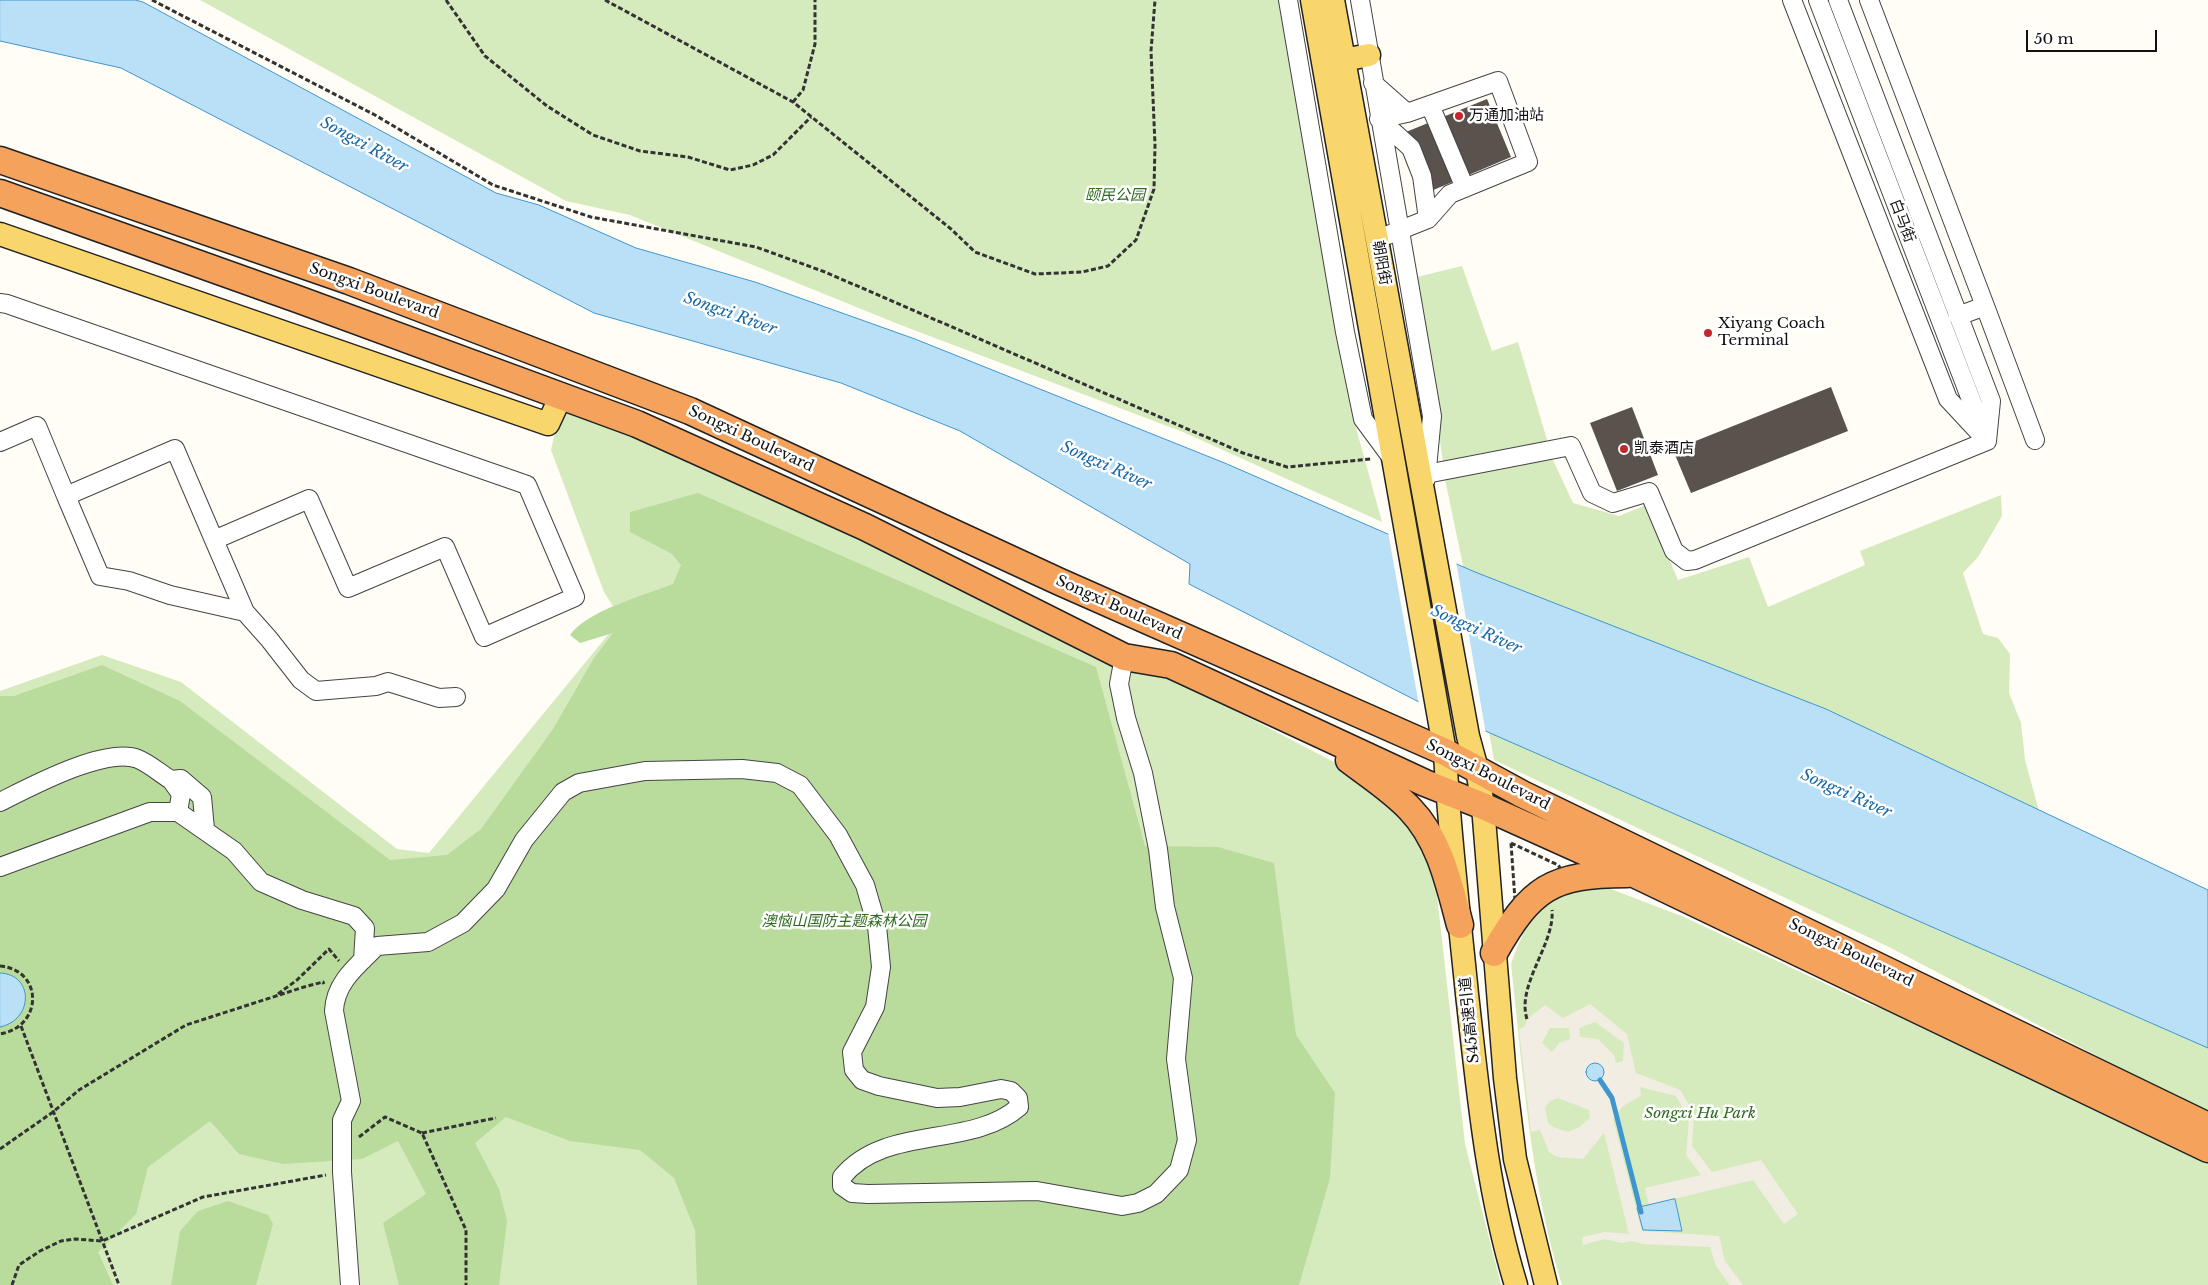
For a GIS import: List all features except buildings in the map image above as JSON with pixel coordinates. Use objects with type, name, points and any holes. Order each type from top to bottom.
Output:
[{"type":"highway","name":"Songxi Boulevard","points":[[0,160],[349,281],[690,411],[1060,582],[1445,752],[1531,798],[2208,1126]]},
{"type":"highway","name":"Songxi Boulevard","points":[[0,193],[637,424],[865,527],[1124,657],[1171,665],[1447,793],[1483,806],[1634,874],[2208,1149]]},
{"type":"highway","points":[[1302,726],[1402,801],[1421,821],[1437,850],[1460,925]]},
{"type":"highway","points":[[1494,952],[1524,905],[1550,886],[1594,874],[1634,874]]},
{"type":"main road","name":"朝阳街","points":[[1312,0],[1439,722]]},
{"type":"main road","name":"朝阳街","points":[[1333,0],[1424,481],[1430,525],[1468,736]]},
{"type":"main road","points":[[1344,60],[1369,55]]},
{"type":"main road","points":[[0,234],[548,424],[561,396]]},
{"type":"main road","points":[[1354,243],[1377,239]]},
{"type":"main road","name":"S45高速引道","points":[[1439,722],[1445,752],[1447,793],[1481,1125],[1500,1227],[1516,1285]]},
{"type":"main road","name":"S45高速引道","points":[[1468,736],[1477,769],[1483,806],[1504,1078],[1515,1159],[1546,1285]]},
{"type":"street","points":[[1288,0],[1343,322],[1363,419],[1391,457]]},
{"type":"street","points":[[1360,0],[1432,416],[1424,481],[1571,446],[1592,493],[1613,503],[1649,492],[1674,551],[1687,561],[1694,560],[1987,441],[1948,399],[1792,0]]},
{"type":"street","name":"白马街","points":[[1818,0],[1987,441]]},
{"type":"street","name":"白马街","points":[[1838,0],[1991,401],[1987,441]]},
{"type":"street","points":[[1870,0],[2035,440]]},
{"type":"street","points":[[1377,239],[1399,232],[1428,219],[1450,194],[1528,162],[1498,81],[1407,113],[1380,119]]},
{"type":"street","points":[[1374,83],[1407,113]]},
{"type":"street","points":[[1430,105],[1465,188]]},
{"type":"street","points":[[1380,119],[1412,148],[1422,176],[1428,219]]},
{"type":"street","points":[[0,303],[527,485],[576,597],[484,637],[445,547],[348,588],[310,499],[214,540]]},
{"type":"street","points":[[1958,316],[1985,306]]},
{"type":"street","points":[[0,442],[37,426],[100,576],[129,581],[170,595],[245,612]]},
{"type":"street","points":[[66,496],[175,449],[245,612],[301,680],[316,691],[376,686],[388,682],[439,698],[456,697]]},
{"type":"street","points":[[350,1285],[342,1172],[342,1120],[351,1100],[334,1011],[334,997],[349,973],[377,946],[428,942],[463,923],[496,889],[524,840],[563,792],[579,784],[644,771],[742,769],[777,773],[800,785],[838,835],[865,885],[877,926],[881,967],[875,1007],[852,1052],[854,1070],[862,1080],[879,1086],[937,1098],[960,1098],[1001,1089],[1011,1091],[1018,1098],[1019,1107],[1010,1115],[995,1123],[969,1131],[915,1139],[866,1158],[850,1167],[842,1176],[842,1186],[852,1192],[868,1194],[1037,1191],[1115,1206],[1138,1203],[1156,1194],[1179,1170],[1187,1140],[1176,1060],[1183,978],[1164,907],[1158,849],[1143,773],[1126,718],[1119,684],[1124,657]]},
{"type":"street","points":[[0,802],[86,762],[117,757],[138,758],[171,780],[181,794],[178,812]]},
{"type":"street","points":[[171,780],[181,779],[202,796],[205,829]]},
{"type":"street","points":[[0,867],[150,812],[178,812],[205,829],[234,852],[261,882],[302,900],[354,916],[365,928],[363,960]]},
{"type":"path","points":[[152,0],[375,115],[493,185],[591,217],[756,247],[773,253],[834,275],[1243,453],[1287,467],[1391,457]]},
{"type":"path","points":[[446,0],[485,56],[547,106],[594,135],[640,151],[688,157],[730,170],[753,165],[773,155],[811,117]]},
{"type":"path","points":[[605,0],[793,102],[951,228],[975,252],[1035,274],[1082,272],[1108,266],[1136,240],[1154,189],[1155,145],[1151,51],[1155,0]]},
{"type":"path","points":[[793,102],[803,90],[815,44],[815,0]]},
{"type":"path","points":[[1511,843],[1558,865],[1561,870],[1537,880],[1515,900],[1511,843]]},
{"type":"path","points":[[1527,1019],[1525,1004],[1550,925],[1552,906]]},
{"type":"path","points":[[274,997],[297,980],[329,949],[349,973]]},
{"type":"path","points":[[0,966],[18,972],[29,985],[33,1003],[31,1012],[20,1026],[0,1034]]},
{"type":"path","points":[[0,1149],[53,1112],[79,1090],[186,1025],[322,982],[334,997]]},
{"type":"path","points":[[20,1026],[119,1285]]},
{"type":"path","points":[[354,1141],[385,1117],[422,1133],[496,1118]]},
{"type":"path","points":[[422,1133],[466,1230],[466,1285]]},
{"type":"path","points":[[12,1285],[19,1265],[40,1250],[61,1241],[75,1239],[102,1241],[203,1196],[342,1172]]},
{"type":"green space","name":"颐民公园","points":[[200,0],[1279,0],[1356,428],[1382,522],[1183,432],[898,324],[630,215],[566,201]]},
{"type":"green space","points":[[1462,266],[1492,351],[1518,342],[1553,460],[1573,503],[1619,516],[1646,505],[1678,580],[1749,557],[1768,607],[1865,565],[1860,551],[2001,495],[2002,516],[1978,557],[1963,573],[1983,634],[1998,638],[2010,654],[2009,693],[2021,723],[2025,760],[2042,822],[1467,585],[1446,484],[1417,277]]},
{"type":"green space","name":"澳恼山国防主题森林公园","points":[[564,392],[1071,625],[1355,773],[1404,813],[1434,869],[1465,1144],[1501,1285],[0,1285],[0,691],[102,655],[181,682],[397,849],[429,853],[621,619],[604,592],[551,450]]},
{"type":"green space","name":"澳恼山国防主题森林公园","points":[[698,493],[1096,667],[1145,846],[1218,847],[1274,863],[1296,1035],[1335,1093],[1330,1178],[1299,1285],[697,1285],[695,1230],[674,1178],[640,1150],[570,1141],[506,1117],[475,1143],[499,1189],[507,1221],[499,1285],[399,1285],[383,1223],[426,1194],[398,1141],[362,1159],[283,1164],[239,1154],[210,1121],[148,1167],[136,1214],[98,1252],[113,1285],[0,1285],[0,696],[14,696],[102,665],[180,701],[390,860],[447,855],[481,829],[553,729],[594,658],[613,633],[580,643],[570,635],[589,618],[603,611],[673,584],[681,565],[672,554],[630,532],[630,512]]},
{"type":"green space","points":[[1489,732],[2208,1048],[2208,1114],[1889,947],[1494,760]]},
{"type":"green space","name":"Songxi Hu Park","points":[[1603,886],[1684,917],[1868,1004],[1922,1023],[2208,1160],[2208,1285],[1562,1285],[1551,1246],[1535,1166],[1511,964],[1529,923],[1551,898],[1561,893]]},
{"type":"green space","points":[[228,1201],[268,1215],[273,1224],[256,1285],[171,1285],[180,1231],[198,1211]]},
{"type":"shaded area","points":[[1590,1004],[1627,1034],[1636,1073],[1680,1090],[1694,1113],[1692,1146],[1712,1172],[1761,1160],[1798,1214],[1784,1224],[1753,1180],[1649,1205],[1645,1188],[1701,1175],[1686,1155],[1689,1119],[1676,1096],[1640,1087],[1641,1096],[1623,1106],[1613,1119],[1642,1231],[1719,1236],[1725,1261],[1743,1285],[1730,1285],[1716,1266],[1710,1247],[1643,1244],[1631,1241],[1622,1243],[1604,1239],[1583,1245],[1582,1237],[1605,1232],[1629,1234],[1604,1133],[1583,1159],[1557,1157],[1549,1152],[1540,1130],[1531,1132],[1519,1029],[1525,1026],[1527,1019],[1545,1005],[1563,1018]],"holes":[[[1595,1022],[1624,1043],[1623,1061],[1616,1063],[1614,1055],[1598,1039],[1580,1037],[1579,1028]],[[1550,1028],[1569,1028],[1570,1039],[1559,1043],[1552,1052],[1542,1043]],[[1558,1098],[1589,1110],[1590,1118],[1578,1128],[1568,1132],[1553,1127],[1548,1123],[1545,1107],[1551,1101]]]},
{"type":"water","name":"Songxi River","points":[[0,0],[135,0],[143,2],[496,193],[539,205],[636,248],[755,282],[915,339],[1227,464],[1475,572],[1826,709],[2208,890],[2208,1048],[1417,701],[1189,584],[1190,564],[960,431],[841,383],[594,313],[121,68],[0,41]]},
{"type":"water","points":[[0,973],[11,975],[19,981],[24,989],[26,998],[19,1016],[11,1023],[0,1027]]},
{"type":"water","points":[[1595,1063],[1603,1068],[1604,1072],[1599,1080],[1595,1081],[1587,1076],[1586,1072],[1591,1064]]},
{"type":"water","points":[[1675,1199],[1682,1231],[1643,1230],[1637,1208]]},
{"type":"pier","points":[[1388,532],[1456,561],[1486,734],[1419,705]]},
{"type":"waterway","points":[[1600,1080],[1612,1098],[1641,1212]]},
{"type":"place","name":"万通加油站","points":[[1459,116]]},
{"type":"place","name":"Xiyang Coach Terminal","points":[[1708,333]]},
{"type":"place","name":"凯泰酒店","points":[[1624,449]]}]
